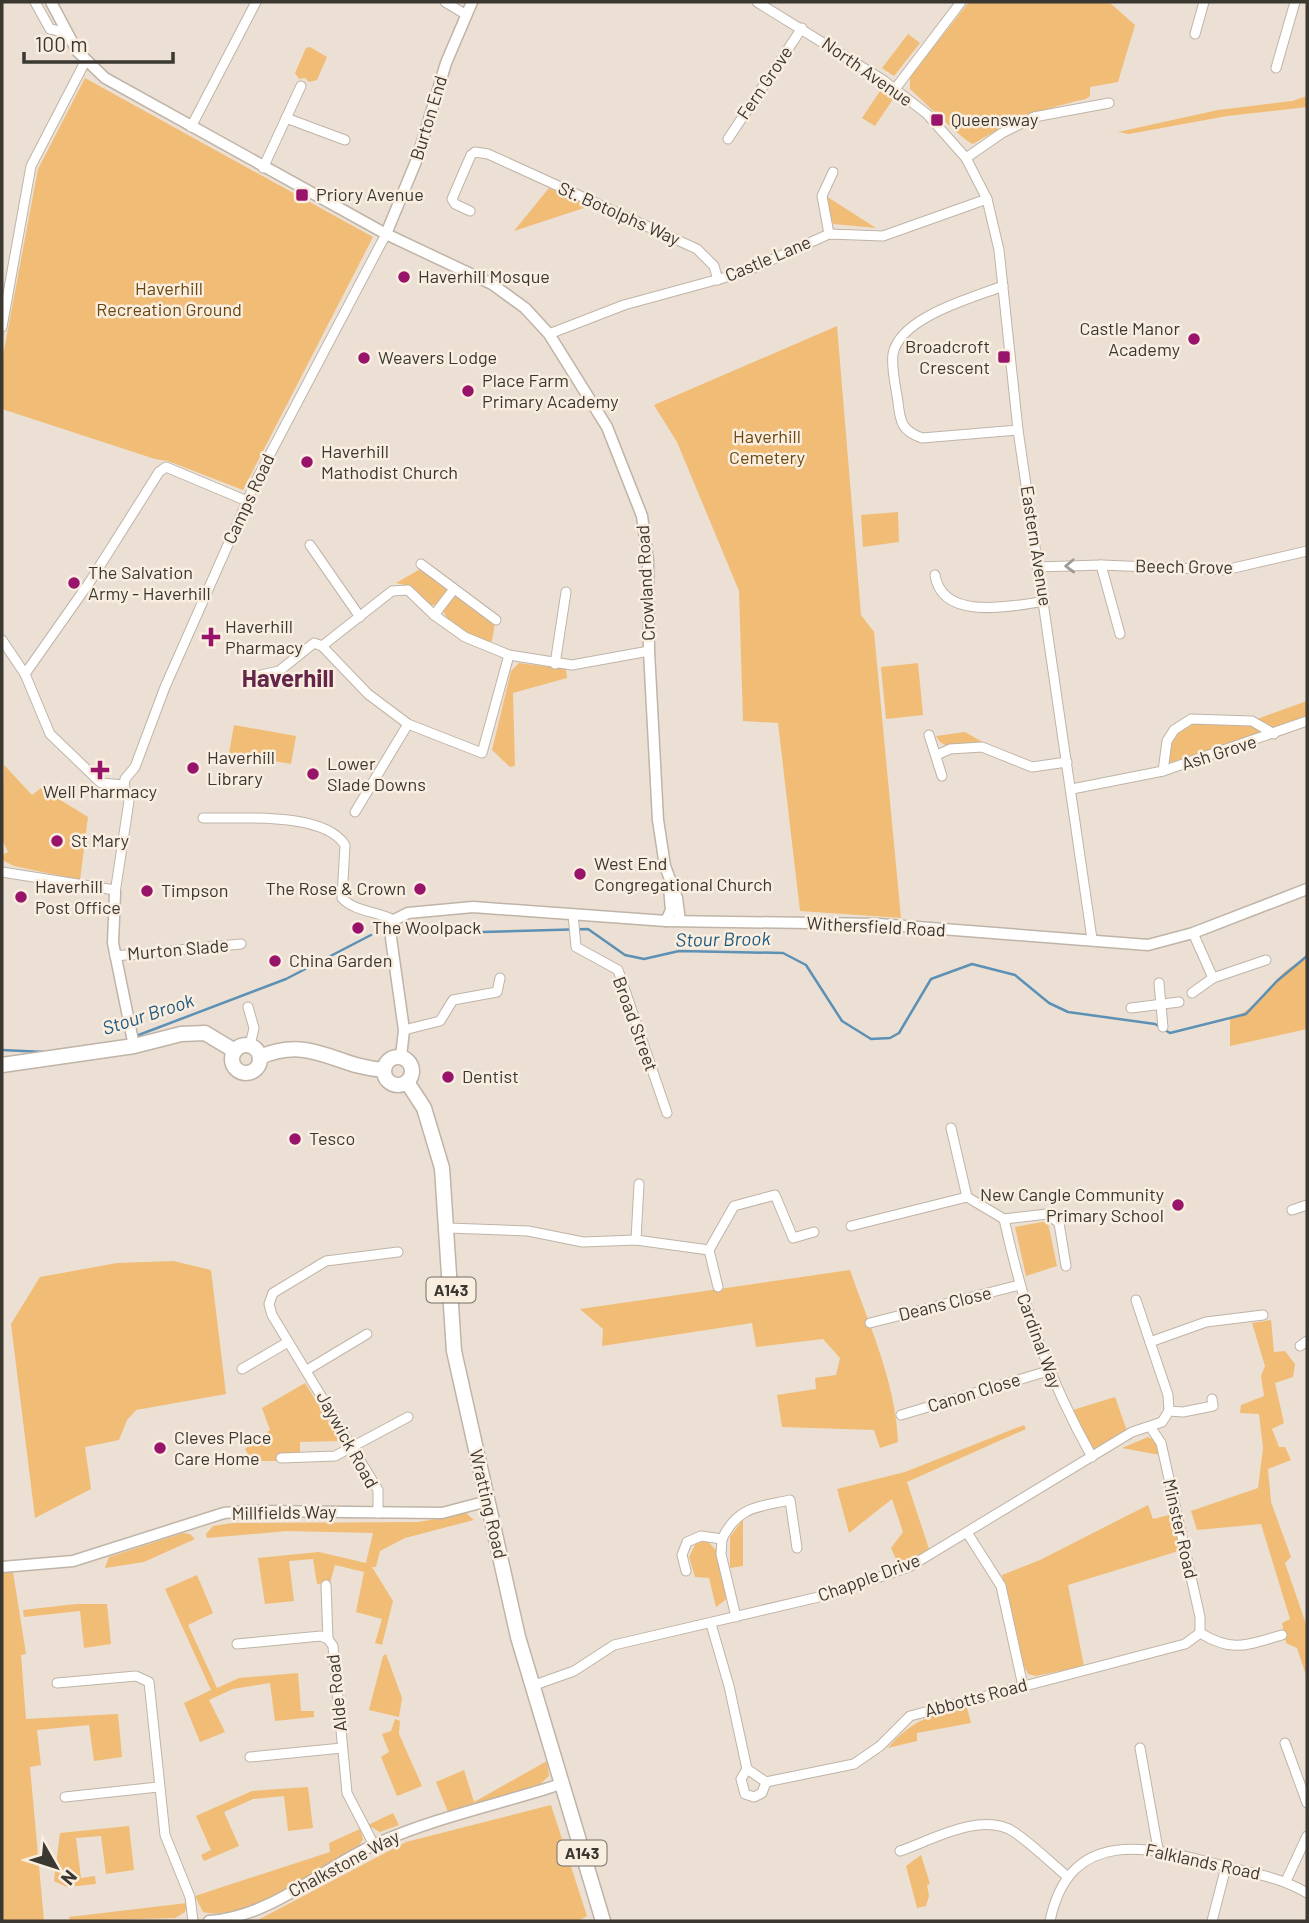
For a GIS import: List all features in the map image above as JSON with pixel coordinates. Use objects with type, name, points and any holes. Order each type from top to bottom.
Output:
[{"type":"main road","points":[[2,1065],[134,1045],[181,1034],[205,1033],[235,1051]]},
{"type":"main road","points":[[235,1051],[242,1046],[255,1051],[297,1047],[366,1069],[384,1070]]},
{"type":"main road","points":[[235,1051],[234,1065],[246,1073],[257,1068],[255,1051]]},
{"type":"main road","points":[[401,1058],[390,1060],[384,1070],[385,1076],[393,1084],[407,1082]]},
{"type":"main road","name":"Wratting Road","points":[[401,1058],[412,1069],[407,1082],[424,1108],[442,1168],[454,1350],[488,1502],[532,1686],[603,1921]]},
{"type":"street","points":[[35,2],[50,29],[65,32]]},
{"type":"street","name":"Crowland Road","points":[[51,2],[65,32],[86,60],[105,78],[386,234],[502,289],[550,334],[607,428],[642,516],[648,561],[649,651],[658,820],[669,880],[671,910],[666,921]]},
{"type":"street","points":[[191,127],[256,2]]},
{"type":"street","points":[[445,2],[465,14]]},
{"type":"street","name":"Burton End","points":[[386,234],[417,159],[446,64],[471,2]]},
{"type":"street","name":"North Avenue","points":[[757,2],[895,89],[927,114],[966,158]]},
{"type":"street","points":[[895,89],[961,2]]},
{"type":"street","points":[[1195,34],[1204,2]]},
{"type":"street","points":[[1276,68],[1295,2]]},
{"type":"street","name":"Fern Grove","points":[[728,139],[802,28]]},
{"type":"street","points":[[2,327],[31,166],[86,60]]},
{"type":"street","points":[[263,167],[301,86]]},
{"type":"street","points":[[966,158],[1002,132],[1034,117],[1109,103]]},
{"type":"street","points":[[286,118],[345,140]]},
{"type":"street","name":"St. Botolphs Way","points":[[470,211],[454,204],[452,199],[471,155],[475,152],[488,154],[697,249],[714,266],[718,280]]},
{"type":"street","name":"Eastern Avenue","points":[[966,158],[987,199],[996,230],[1018,430],[1037,567],[1045,601],[1092,939]]},
{"type":"street","points":[[828,233],[822,196],[833,172]]},
{"type":"street","name":"Castle Lane","points":[[550,334],[624,305],[764,265],[828,233],[883,236],[987,199]]},
{"type":"street","name":"Camps Road","points":[[124,785],[135,767],[165,687],[247,501],[386,234]]},
{"type":"street","points":[[1003,286],[949,307],[907,330],[897,345],[893,364],[900,421],[912,434],[922,438],[1018,430]]},
{"type":"street","points":[[25,674],[89,583],[159,472],[166,467],[247,501]]},
{"type":"street","points":[[310,545],[360,617]]},
{"type":"street","name":"Beech Grove","points":[[1037,567],[1101,565],[1226,570],[1307,551]]},
{"type":"street","points":[[421,564],[496,620]]},
{"type":"street","points":[[1101,565],[1120,634]]},
{"type":"street","points":[[935,575],[937,586],[942,591],[976,608],[1045,601]]},
{"type":"street","points":[[433,615],[454,589]]},
{"type":"street","points":[[322,646],[391,591],[408,590],[433,615],[465,637],[509,655],[572,665],[649,651]]},
{"type":"street","points":[[555,663],[566,592]]},
{"type":"street","points":[[2,639],[25,674],[50,734],[101,783],[124,785],[129,801],[115,892],[113,943],[134,1045]]},
{"type":"street","points":[[261,675],[279,671],[314,643],[322,646],[368,694],[408,724],[482,753],[509,655]]},
{"type":"street","name":"Ash Grove","points":[[1163,771],[1167,741],[1174,730],[1191,719],[1252,721],[1275,734]]},
{"type":"street","name":"Ash Grove","points":[[1072,789],[1163,771],[1307,721]]},
{"type":"street","points":[[355,812],[408,724]]},
{"type":"street","points":[[929,735],[942,776]]},
{"type":"street","points":[[937,755],[950,749],[982,747],[1032,767],[1067,762]]},
{"type":"street","points":[[203,818],[316,824],[340,838],[347,853],[342,898],[350,906],[380,913],[394,920],[391,938],[404,1030],[401,1058]]},
{"type":"street","points":[[2,872],[115,892]]},
{"type":"street","name":"Crowland Road","points":[[669,880],[677,898],[680,921]]},
{"type":"street","name":"Withersfield Road","points":[[394,920],[408,913],[473,907],[666,921],[878,925],[1148,945],[1193,933],[1307,889]]},
{"type":"street","name":"Broad Street","points":[[573,914],[576,947],[618,970],[667,1113]]},
{"type":"street","points":[[1193,933],[1213,978]]},
{"type":"street","name":"Murton Slade","points":[[115,956],[241,944]]},
{"type":"street","points":[[1192,993],[1213,978],[1266,960]]},
{"type":"street","points":[[404,1030],[440,1021],[453,1000],[497,992],[500,978]]},
{"type":"street","points":[[1159,983],[1163,1027]]},
{"type":"street","points":[[1131,1007],[1161,1006],[1179,1002]]},
{"type":"street","points":[[248,1007],[254,1028],[255,1051]]},
{"type":"street","points":[[951,1128],[967,1196],[1004,1219],[1047,1214],[1059,1223],[1066,1266]]},
{"type":"street","points":[[636,1240],[639,1184]]},
{"type":"street","points":[[718,1287],[709,1250],[734,1206],[775,1195],[793,1238],[814,1232]]},
{"type":"street","points":[[851,1226],[967,1196]]},
{"type":"street","points":[[1292,1210],[1307,1205]]},
{"type":"street","name":"Cardinal Way","points":[[1004,1219],[1019,1285],[1048,1371],[1092,1457]]},
{"type":"street","points":[[448,1228],[528,1231],[583,1242],[636,1240],[709,1250]]},
{"type":"street","name":"Jaywick Road","points":[[378,1513],[377,1490],[272,1315],[269,1304],[273,1293],[326,1261],[398,1252]]},
{"type":"street","name":"Deans Close","points":[[870,1323],[1019,1285]]},
{"type":"street","points":[[1136,1300],[1168,1395],[1169,1411],[1183,1412],[1213,1406],[1212,1399]]},
{"type":"street","points":[[1150,1342],[1206,1322],[1263,1315]]},
{"type":"street","points":[[307,1370],[367,1334]]},
{"type":"street","points":[[242,1369],[288,1342]]},
{"type":"street","name":"Canon Close","points":[[901,1415],[1048,1371]]},
{"type":"street","name":"Chapple Drive","points":[[532,1686],[574,1671],[614,1646],[827,1595],[909,1567],[968,1534],[1132,1432],[1151,1428],[1162,1422],[1169,1411]]},
{"type":"street","points":[[281,1458],[335,1456],[408,1417]]},
{"type":"street","name":"Minster Road","points":[[1151,1428],[1161,1443],[1200,1617],[1200,1633]]},
{"type":"street","points":[[736,1617],[721,1554],[722,1539],[729,1524],[745,1510],[790,1500],[797,1548]]},
{"type":"street","name":"Millfields Way","points":[[2,1567],[73,1560],[224,1513],[442,1513],[488,1502]]},
{"type":"street","points":[[968,1534],[1001,1586],[1023,1686]]},
{"type":"street","points":[[686,1571],[682,1555],[687,1542],[701,1535],[722,1539]]},
{"type":"street","name":"Alde Road","points":[[326,1585],[328,1639]]},
{"type":"street","points":[[711,1624],[729,1686],[747,1769],[766,1782]]},
{"type":"street","points":[[1200,1633],[1219,1645],[1238,1648],[1282,1635]]},
{"type":"street","name":"Abbotts Road","points":[[747,1769],[741,1779],[745,1794],[754,1797],[762,1793],[766,1782],[854,1764],[880,1746],[910,1716],[1185,1644],[1200,1633]]},
{"type":"street","name":"Alde Road","points":[[237,1644],[321,1636],[328,1639],[333,1646],[347,1793],[374,1845]]},
{"type":"street","points":[[57,1683],[136,1676],[149,1682],[165,1835],[190,1897],[193,1921]]},
{"type":"street","points":[[1284,1743],[1307,1803]]},
{"type":"street","name":"Alde Road","points":[[250,1757],[342,1748]]},
{"type":"street","points":[[1140,1748],[1158,1849]]},
{"type":"street","name":"Chalkstone Way","points":[[209,1921],[242,1914],[283,1897],[374,1845],[414,1828],[561,1784]]},
{"type":"street","points":[[65,1797],[158,1787]]},
{"type":"street","points":[[900,1851],[970,1827],[993,1824],[1012,1831],[1068,1877],[1050,1921]]},
{"type":"street","points":[[1286,1881],[1307,1836]]},
{"type":"street","name":"Falklands Road","points":[[1068,1877],[1088,1858],[1125,1848],[1158,1849],[1286,1881],[1307,1892]]},
{"type":"street","points":[[1212,1921],[1226,1867]]},
{"type":"green space","points":[[969,2],[1109,2],[1135,25],[1118,82],[1090,87],[1090,96],[1086,99],[1028,116],[973,144],[910,89],[910,77]]},
{"type":"green space","points":[[908,34],[920,43],[894,76],[882,68]]},
{"type":"green space","points":[[310,47],[327,57],[317,80],[309,82],[305,78],[299,79],[295,73],[306,48]]},
{"type":"green space","name":"Haverhill Recreation Ground","points":[[85,78],[373,237],[243,490],[168,461],[2,409],[2,361],[38,169]]},
{"type":"green space","points":[[880,91],[893,99],[875,126],[862,118]]},
{"type":"green space","points":[[1307,96],[1307,107],[1227,116],[1129,134],[1118,132],[1218,110],[1292,101]]},
{"type":"green space","points":[[549,188],[590,206],[514,231]]},
{"type":"green space","points":[[826,196],[876,228],[833,224]]},
{"type":"green space","name":"Haverhill Cemetery","points":[[837,326],[861,615],[874,632],[901,918],[800,911],[778,723],[743,721],[739,591],[677,442],[654,405]]},
{"type":"green space","points":[[898,512],[899,542],[863,547],[861,515]]},
{"type":"green space","points":[[422,568],[445,586],[448,592],[435,605],[430,605],[410,586],[396,583]]},
{"type":"green space","points":[[461,596],[495,623],[492,641],[488,643],[469,634],[447,617],[443,611],[454,597]]},
{"type":"green space","points":[[519,663],[566,669],[567,678],[513,693],[515,766],[510,767],[492,750],[511,671]]},
{"type":"green space","points":[[918,663],[923,715],[886,719],[881,667]]},
{"type":"green space","points":[[1307,701],[1307,717],[1276,729],[1257,719]]},
{"type":"green space","points":[[1191,722],[1251,724],[1262,729],[1258,735],[1169,763],[1165,757],[1174,733]]},
{"type":"green space","points":[[234,725],[296,736],[291,764],[229,753]]},
{"type":"green space","points":[[965,732],[986,744],[951,747],[940,742],[936,736]]},
{"type":"green space","points":[[4,765],[32,795],[41,788],[88,817],[80,880],[14,866],[2,860],[2,855],[8,852],[2,839]]},
{"type":"green space","points":[[1307,959],[1307,1029],[1230,1046],[1230,1019],[1251,1007],[1285,971]]},
{"type":"green space","points":[[1048,1223],[1057,1266],[1026,1276],[1015,1227]]},
{"type":"green space","points":[[173,1261],[211,1270],[226,1394],[136,1410],[127,1420],[119,1440],[85,1447],[91,1489],[35,1518],[11,1324],[40,1277],[117,1263]]},
{"type":"green space","points":[[850,1270],[887,1376],[896,1420],[898,1442],[880,1448],[874,1430],[782,1427],[777,1395],[816,1389],[815,1378],[836,1375],[840,1358],[823,1339],[756,1347],[752,1323],[602,1346],[603,1329],[580,1309]]},
{"type":"green space","points":[[1271,1320],[1274,1352],[1285,1351],[1295,1364],[1293,1377],[1275,1383],[1284,1423],[1272,1429],[1279,1447],[1285,1447],[1291,1460],[1268,1469],[1271,1502],[1291,1557],[1285,1563],[1307,1627],[1307,1678],[1297,1648],[1286,1643],[1282,1623],[1290,1619],[1261,1524],[1197,1530],[1191,1511],[1258,1488],[1263,1448],[1259,1414],[1240,1413],[1241,1405],[1264,1396],[1261,1376],[1265,1366],[1252,1323]]},
{"type":"green space","points":[[305,1383],[341,1441],[300,1442],[300,1456],[277,1461],[252,1461],[245,1449],[270,1430],[262,1408]]},
{"type":"green space","points":[[1115,1397],[1127,1431],[1093,1451],[1073,1410]]},
{"type":"green space","points":[[1024,1425],[1026,1429],[907,1482],[929,1549],[899,1566],[891,1548],[903,1532],[892,1499],[849,1533],[837,1489],[905,1472]]},
{"type":"green space","points":[[1148,1437],[1155,1441],[1160,1455],[1122,1448]]},
{"type":"green space","points":[[1148,1505],[1153,1519],[1173,1514],[1182,1550],[1068,1585],[1084,1666],[1036,1676],[1028,1674],[1023,1664],[1002,1575],[1040,1560]]},
{"type":"green space","points":[[466,1513],[474,1520],[405,1538],[380,1551],[376,1567],[372,1567],[393,1601],[382,1645],[375,1643],[382,1619],[356,1612],[364,1572],[335,1565],[330,1583],[317,1584],[313,1559],[289,1561],[294,1601],[265,1604],[258,1558],[319,1552],[366,1563],[373,1533],[287,1531],[207,1538],[206,1534],[213,1526],[233,1523],[419,1522]]},
{"type":"green space","points":[[743,1519],[743,1566],[730,1568],[730,1537]]},
{"type":"green space","points":[[183,1533],[190,1534],[195,1539],[144,1562],[105,1568],[109,1557]]},
{"type":"green space","points":[[707,1541],[717,1551],[728,1598],[716,1607],[709,1578],[695,1577],[689,1557],[696,1543]]},
{"type":"green space","points":[[13,1572],[26,1654],[21,1655],[26,1719],[118,1714],[122,1757],[94,1761],[89,1725],[37,1730],[41,1765],[30,1767],[44,1921],[2,1921],[2,1573]]},
{"type":"green space","points":[[197,1575],[213,1613],[188,1625],[217,1688],[239,1678],[298,1673],[301,1711],[314,1711],[314,1717],[275,1721],[270,1683],[233,1689],[209,1700],[225,1732],[200,1742],[184,1703],[211,1690],[165,1589]]},
{"type":"green space","points":[[76,1604],[107,1604],[111,1644],[84,1648],[80,1611],[24,1617],[23,1610]]},
{"type":"green space","points":[[386,1654],[402,1698],[399,1717],[369,1710],[383,1656]]},
{"type":"green space","points":[[966,1704],[971,1723],[917,1733],[917,1741],[888,1748],[914,1725],[933,1715]]},
{"type":"green space","points":[[395,1719],[400,1721],[399,1734],[422,1786],[397,1796],[381,1757],[389,1752],[382,1734],[391,1731]]},
{"type":"green space","points":[[547,1761],[549,1776],[539,1785],[448,1812],[436,1782],[464,1770],[474,1802]]},
{"type":"green space","points":[[308,1787],[313,1828],[288,1831],[284,1796],[253,1799],[224,1812],[239,1846],[204,1861],[201,1855],[211,1850],[196,1816],[252,1791]]},
{"type":"green space","points":[[551,1805],[587,1916],[578,1921],[256,1921],[406,1842]]},
{"type":"green space","points":[[393,1813],[399,1825],[380,1832],[368,1825]]},
{"type":"green space","points":[[129,1826],[134,1870],[106,1874],[101,1836],[76,1838],[81,1878],[95,1876],[96,1884],[67,1887],[54,1881],[60,1833]]},
{"type":"green space","points":[[360,1829],[363,1839],[357,1849],[261,1902],[220,1913],[203,1912],[195,1896],[330,1852],[329,1843]]},
{"type":"green space","points":[[921,1855],[930,1884],[927,1885],[929,1896],[926,1906],[917,1908],[906,1866]]},
{"type":"green space","points":[[187,1903],[185,1912],[175,1918],[70,1921],[69,1917]]},
{"type":"waterway","name":"Stour Brook","points":[[410,934],[588,929],[625,955],[644,959],[679,951],[783,953],[806,965],[842,1021],[871,1039],[890,1038],[899,1033],[931,979],[972,964],[1015,975],[1049,1003],[1068,1012],[1155,1024],[1170,1033],[1246,1014],[1277,981],[1307,956]]},
{"type":"waterway","name":"Stour Brook","points":[[136,1036],[286,979],[371,935]]},
{"type":"waterway","name":"Stour Brook","points":[[2,1050],[44,1052]]},
{"type":"place","name":"Queensway","points":[[937,120]]},
{"type":"place","name":"Priory Avenue","points":[[302,195]]},
{"type":"place","name":"Haverhill Mosque","points":[[404,277]]},
{"type":"place","name":"Castle Manor Academy","points":[[1194,339]]},
{"type":"place","name":"Broadcroft Crescent","points":[[1004,357]]},
{"type":"place","name":"Weavers Lodge","points":[[364,358]]},
{"type":"place","name":"Place Farm Primary Academy","points":[[468,391]]},
{"type":"place","name":"Haverhill Mathodist Church","points":[[307,462]]},
{"type":"place","name":"The Salvation Army - Haverhill","points":[[74,583]]},
{"type":"place","name":"Haverhill Pharmacy","points":[[211,637]]},
{"type":"place","name":"Haverhill Library","points":[[193,768]]},
{"type":"place","name":"Well Pharmacy","points":[[100,770]]},
{"type":"place","name":"Lower Slade Downs","points":[[313,774]]},
{"type":"place","name":"St Mary","points":[[57,841]]},
{"type":"place","name":"West End Congregational Church","points":[[580,874]]},
{"type":"place","name":"The Rose & Crown","points":[[420,889]]},
{"type":"place","name":"Timpson","points":[[147,891]]},
{"type":"place","name":"Haverhill Post Office","points":[[21,897]]},
{"type":"place","name":"The Woolpack","points":[[358,928]]},
{"type":"place","name":"China Garden","points":[[275,961]]},
{"type":"place","name":"Dentist","points":[[448,1077]]},
{"type":"place","name":"Tesco","points":[[295,1139]]},
{"type":"place","name":"New Cangle Community Primary School","points":[[1178,1205]]},
{"type":"place","name":"Cleves Place Care Home","points":[[160,1448]]},
{"type":"district","name":"Haverhill","points":[[288,679]]}]
